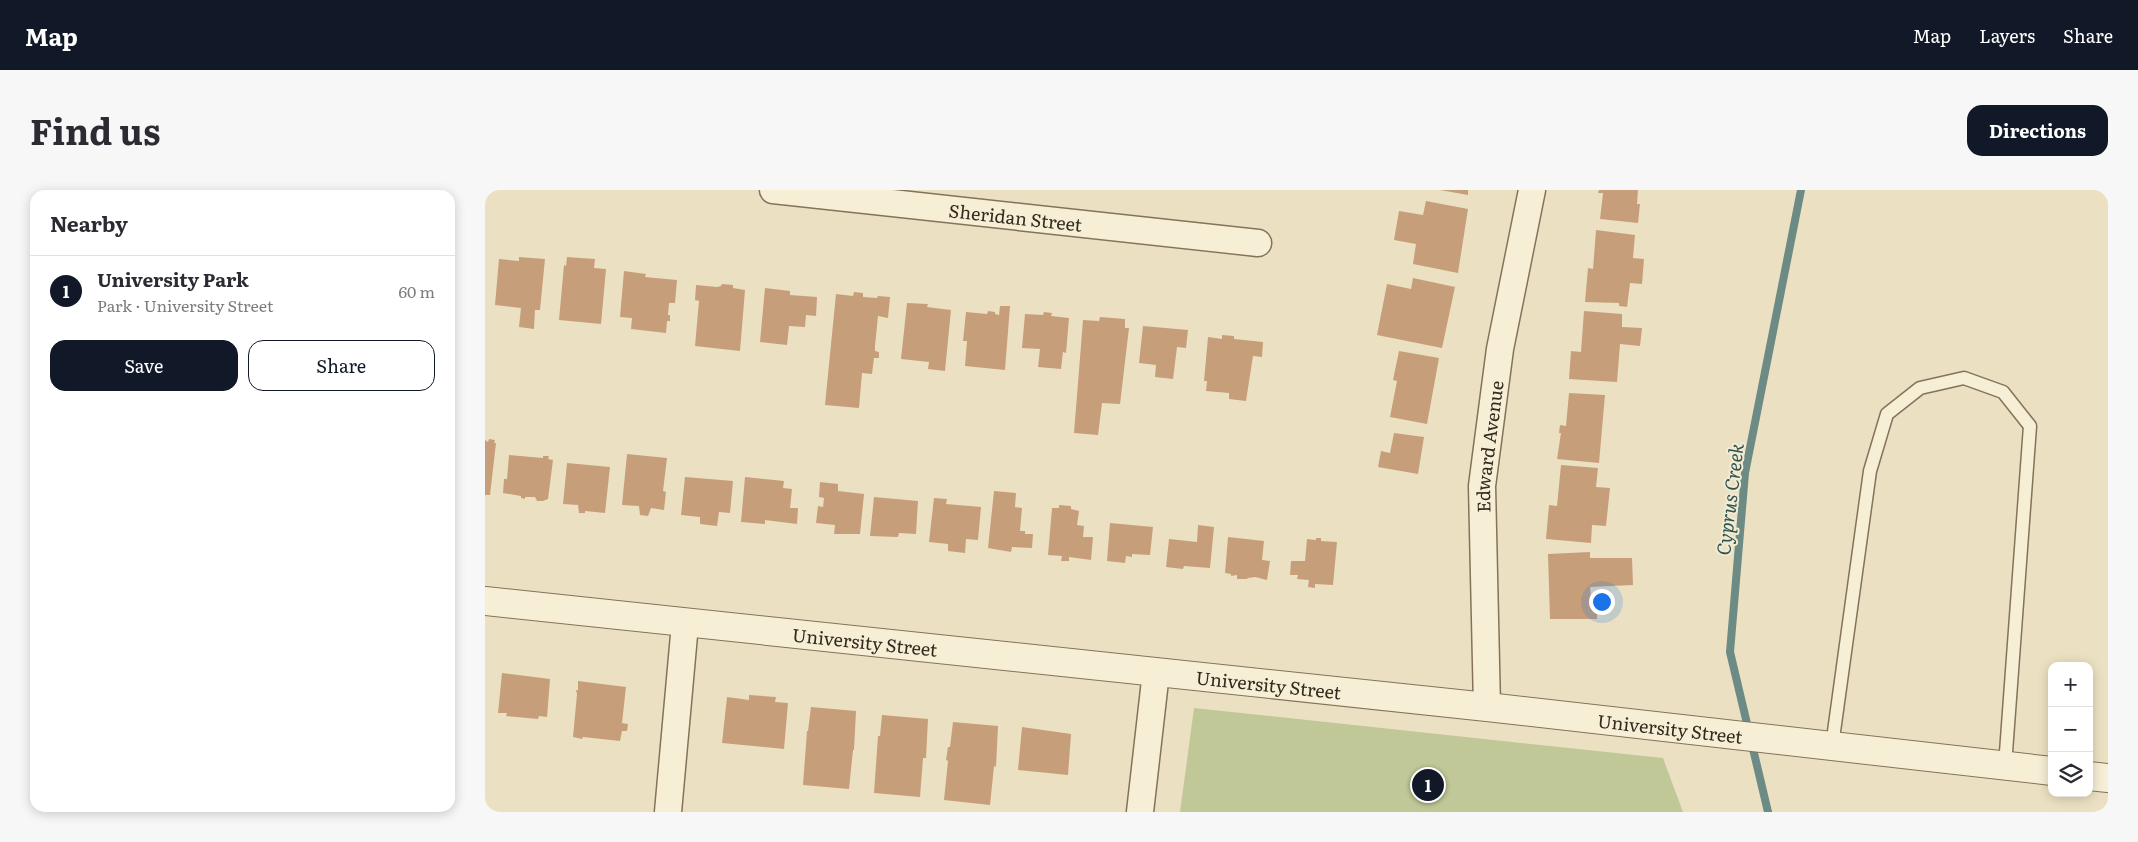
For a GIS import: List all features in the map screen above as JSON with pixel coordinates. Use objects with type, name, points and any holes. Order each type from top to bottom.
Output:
[{"type":"street","name":"Sheridan Street","points":[[773,190],[1258,243]]},
{"type":"street","name":"Edward Avenue","points":[[1487,707],[1482,486],[1500,349],[1532,190]]},
{"type":"street","name":"University Street","points":[[485,601],[685,624],[1487,707],[2048,771]]},
{"type":"street","points":[[668,812],[685,624]]},
{"type":"street","points":[[1140,812],[1156,672]]},
{"type":"street","points":[[2093,776],[2108,778]]},
{"type":"lane","points":[[1832,746],[1870,471],[1887,414],[1920,388],[1964,378],[2003,392],[2030,426],[2005,766]]},
{"type":"green space","points":[[1194,708],[1663,758],[1683,812],[1180,812]]},
{"type":"building","points":[[1440,190],[1468,190],[1468,195]]},
{"type":"building","points":[[1599,190],[1638,190],[1637,204],[1640,204],[1638,223],[1600,219],[1603,193],[1598,193]]},
{"type":"building","points":[[1426,201],[1468,209],[1458,273],[1413,264],[1416,244],[1394,240],[1399,211],[1423,215]]},
{"type":"building","points":[[1596,230],[1635,235],[1633,258],[1644,259],[1642,284],[1630,283],[1627,307],[1619,306],[1619,303],[1585,302],[1588,268],[1593,269]]},
{"type":"building","points":[[519,257],[545,259],[540,310],[535,310],[534,329],[519,327],[521,308],[495,305],[499,259],[519,261]]},
{"type":"building","points":[[567,257],[595,259],[594,268],[606,269],[601,324],[559,320],[564,265],[566,266]]},
{"type":"building","points":[[624,271],[646,274],[645,277],[677,280],[675,303],[669,303],[668,315],[670,315],[670,321],[667,321],[666,333],[631,329],[632,318],[620,317]]},
{"type":"building","points":[[1413,278],[1455,287],[1442,348],[1377,335],[1387,284],[1411,289]]},
{"type":"building","points":[[722,284],[733,285],[733,288],[745,290],[740,351],[695,346],[699,301],[695,300],[696,285],[717,287]]},
{"type":"building","points":[[765,288],[790,291],[790,295],[817,297],[816,316],[806,315],[805,327],[789,326],[787,345],[760,342]]},
{"type":"building","points":[[854,292],[863,293],[863,297],[890,297],[888,318],[878,316],[875,351],[879,352],[879,358],[874,358],[872,374],[862,373],[859,408],[825,405],[836,294],[853,296]]},
{"type":"building","points":[[907,303],[928,304],[927,307],[951,310],[945,371],[928,369],[929,362],[901,359]]},
{"type":"building","points":[[1000,306],[1010,306],[1005,370],[965,366],[967,341],[963,341],[966,312],[987,314],[988,311],[999,315]]},
{"type":"building","points":[[1584,311],[1622,314],[1622,327],[1642,328],[1640,346],[1620,344],[1617,382],[1569,379],[1571,351],[1581,352]]},
{"type":"building","points":[[1044,312],[1052,313],[1051,316],[1069,318],[1066,353],[1063,352],[1061,369],[1038,367],[1040,349],[1022,348],[1025,314],[1043,315]]},
{"type":"building","points":[[1100,317],[1125,319],[1125,328],[1129,328],[1120,404],[1102,403],[1098,435],[1074,433],[1083,320],[1099,321]]},
{"type":"building","points":[[1143,326],[1188,330],[1186,348],[1177,347],[1173,379],[1155,377],[1156,365],[1139,363]]},
{"type":"building","points":[[1222,335],[1234,336],[1234,339],[1263,342],[1262,357],[1253,356],[1246,401],[1229,399],[1229,393],[1206,391],[1207,381],[1204,381],[1208,337],[1222,339]]},
{"type":"building","points":[[1399,351],[1439,358],[1427,424],[1390,417],[1397,381],[1393,380]]},
{"type":"building","points":[[1569,393],[1605,395],[1599,463],[1557,459],[1561,433],[1559,433],[1560,425],[1566,426]]},
{"type":"building","points":[[1394,433],[1424,437],[1418,474],[1378,467],[1381,451],[1390,453]]},
{"type":"building","points":[[489,439],[495,440],[494,443],[496,443],[490,495],[485,495],[485,440],[488,442]]},
{"type":"building","points":[[627,454],[667,458],[663,491],[666,492],[664,510],[651,508],[648,516],[640,515],[639,506],[622,505]]},
{"type":"building","points":[[509,455],[543,458],[543,456],[549,456],[548,459],[553,460],[548,499],[537,501],[535,497],[525,497],[525,499],[521,498],[521,496],[503,493],[504,479],[507,479]]},
{"type":"building","points":[[567,463],[610,467],[605,513],[585,511],[585,513],[579,513],[578,505],[563,504]]},
{"type":"building","points":[[1561,465],[1598,468],[1596,487],[1610,488],[1606,526],[1592,525],[1591,543],[1546,539],[1549,505],[1557,506]]},
{"type":"building","points":[[685,477],[733,481],[730,513],[719,512],[717,526],[700,524],[700,517],[681,515]]},
{"type":"building","points":[[745,477],[784,481],[783,488],[792,489],[790,508],[798,508],[797,524],[765,520],[765,524],[741,522]]},
{"type":"building","points":[[820,482],[838,484],[838,491],[864,494],[860,534],[834,534],[835,525],[816,523],[818,506],[823,507],[824,498],[819,497]]},
{"type":"building","points":[[994,491],[1016,493],[1015,507],[1022,508],[1020,531],[1025,531],[1025,534],[1033,534],[1032,548],[1012,547],[1011,552],[988,548]]},
{"type":"building","points":[[874,497],[918,501],[916,534],[899,533],[898,537],[870,536]]},
{"type":"building","points":[[934,498],[947,499],[946,504],[981,507],[978,540],[966,539],[965,553],[948,551],[948,544],[929,542]]},
{"type":"building","points":[[1059,505],[1071,506],[1071,509],[1079,511],[1077,525],[1084,526],[1083,537],[1093,537],[1091,560],[1069,557],[1069,561],[1061,561],[1062,556],[1048,555],[1052,508],[1059,508]]},
{"type":"building","points":[[1110,523],[1153,527],[1150,555],[1132,554],[1132,557],[1126,556],[1125,563],[1107,561]]},
{"type":"building","points":[[1198,525],[1214,527],[1210,568],[1184,566],[1183,569],[1166,567],[1169,539],[1197,542]]},
{"type":"building","points":[[1228,537],[1264,541],[1262,560],[1270,561],[1267,580],[1255,577],[1237,579],[1237,575],[1231,576],[1231,574],[1225,573]]},
{"type":"building","points":[[1316,538],[1321,538],[1321,541],[1337,542],[1333,585],[1315,584],[1315,588],[1308,587],[1309,580],[1297,579],[1298,575],[1290,575],[1291,561],[1305,561],[1307,539],[1316,540]]},
{"type":"building","points":[[1590,552],[1590,558],[1632,558],[1633,585],[1590,587],[1591,597],[1597,597],[1597,619],[1550,619],[1548,554]]},
{"type":"building","points":[[502,673],[550,679],[547,717],[539,716],[538,719],[506,716],[507,713],[498,713]]},
{"type":"building","points":[[578,681],[626,687],[622,723],[628,724],[627,731],[622,731],[620,741],[573,737]]},
{"type":"building","points":[[749,695],[776,697],[775,702],[788,703],[784,749],[722,743],[727,697],[749,700]]},
{"type":"building","points":[[811,707],[856,711],[849,789],[803,785],[807,731]]},
{"type":"building","points":[[882,715],[928,719],[926,758],[923,758],[920,797],[874,793],[878,736],[880,736]]},
{"type":"building","points":[[953,722],[998,726],[996,767],[994,766],[990,805],[944,800],[948,761],[946,760],[948,747],[950,747]]},
{"type":"building","points":[[1022,727],[1071,734],[1068,775],[1018,770]]},
{"type":"waterway","name":"Cyprus Creek","points":[[1768,812],[1730,652],[1745,473],[1801,190]]},
{"type":"place","name":"University Park","points":[[1428,785]]}]
